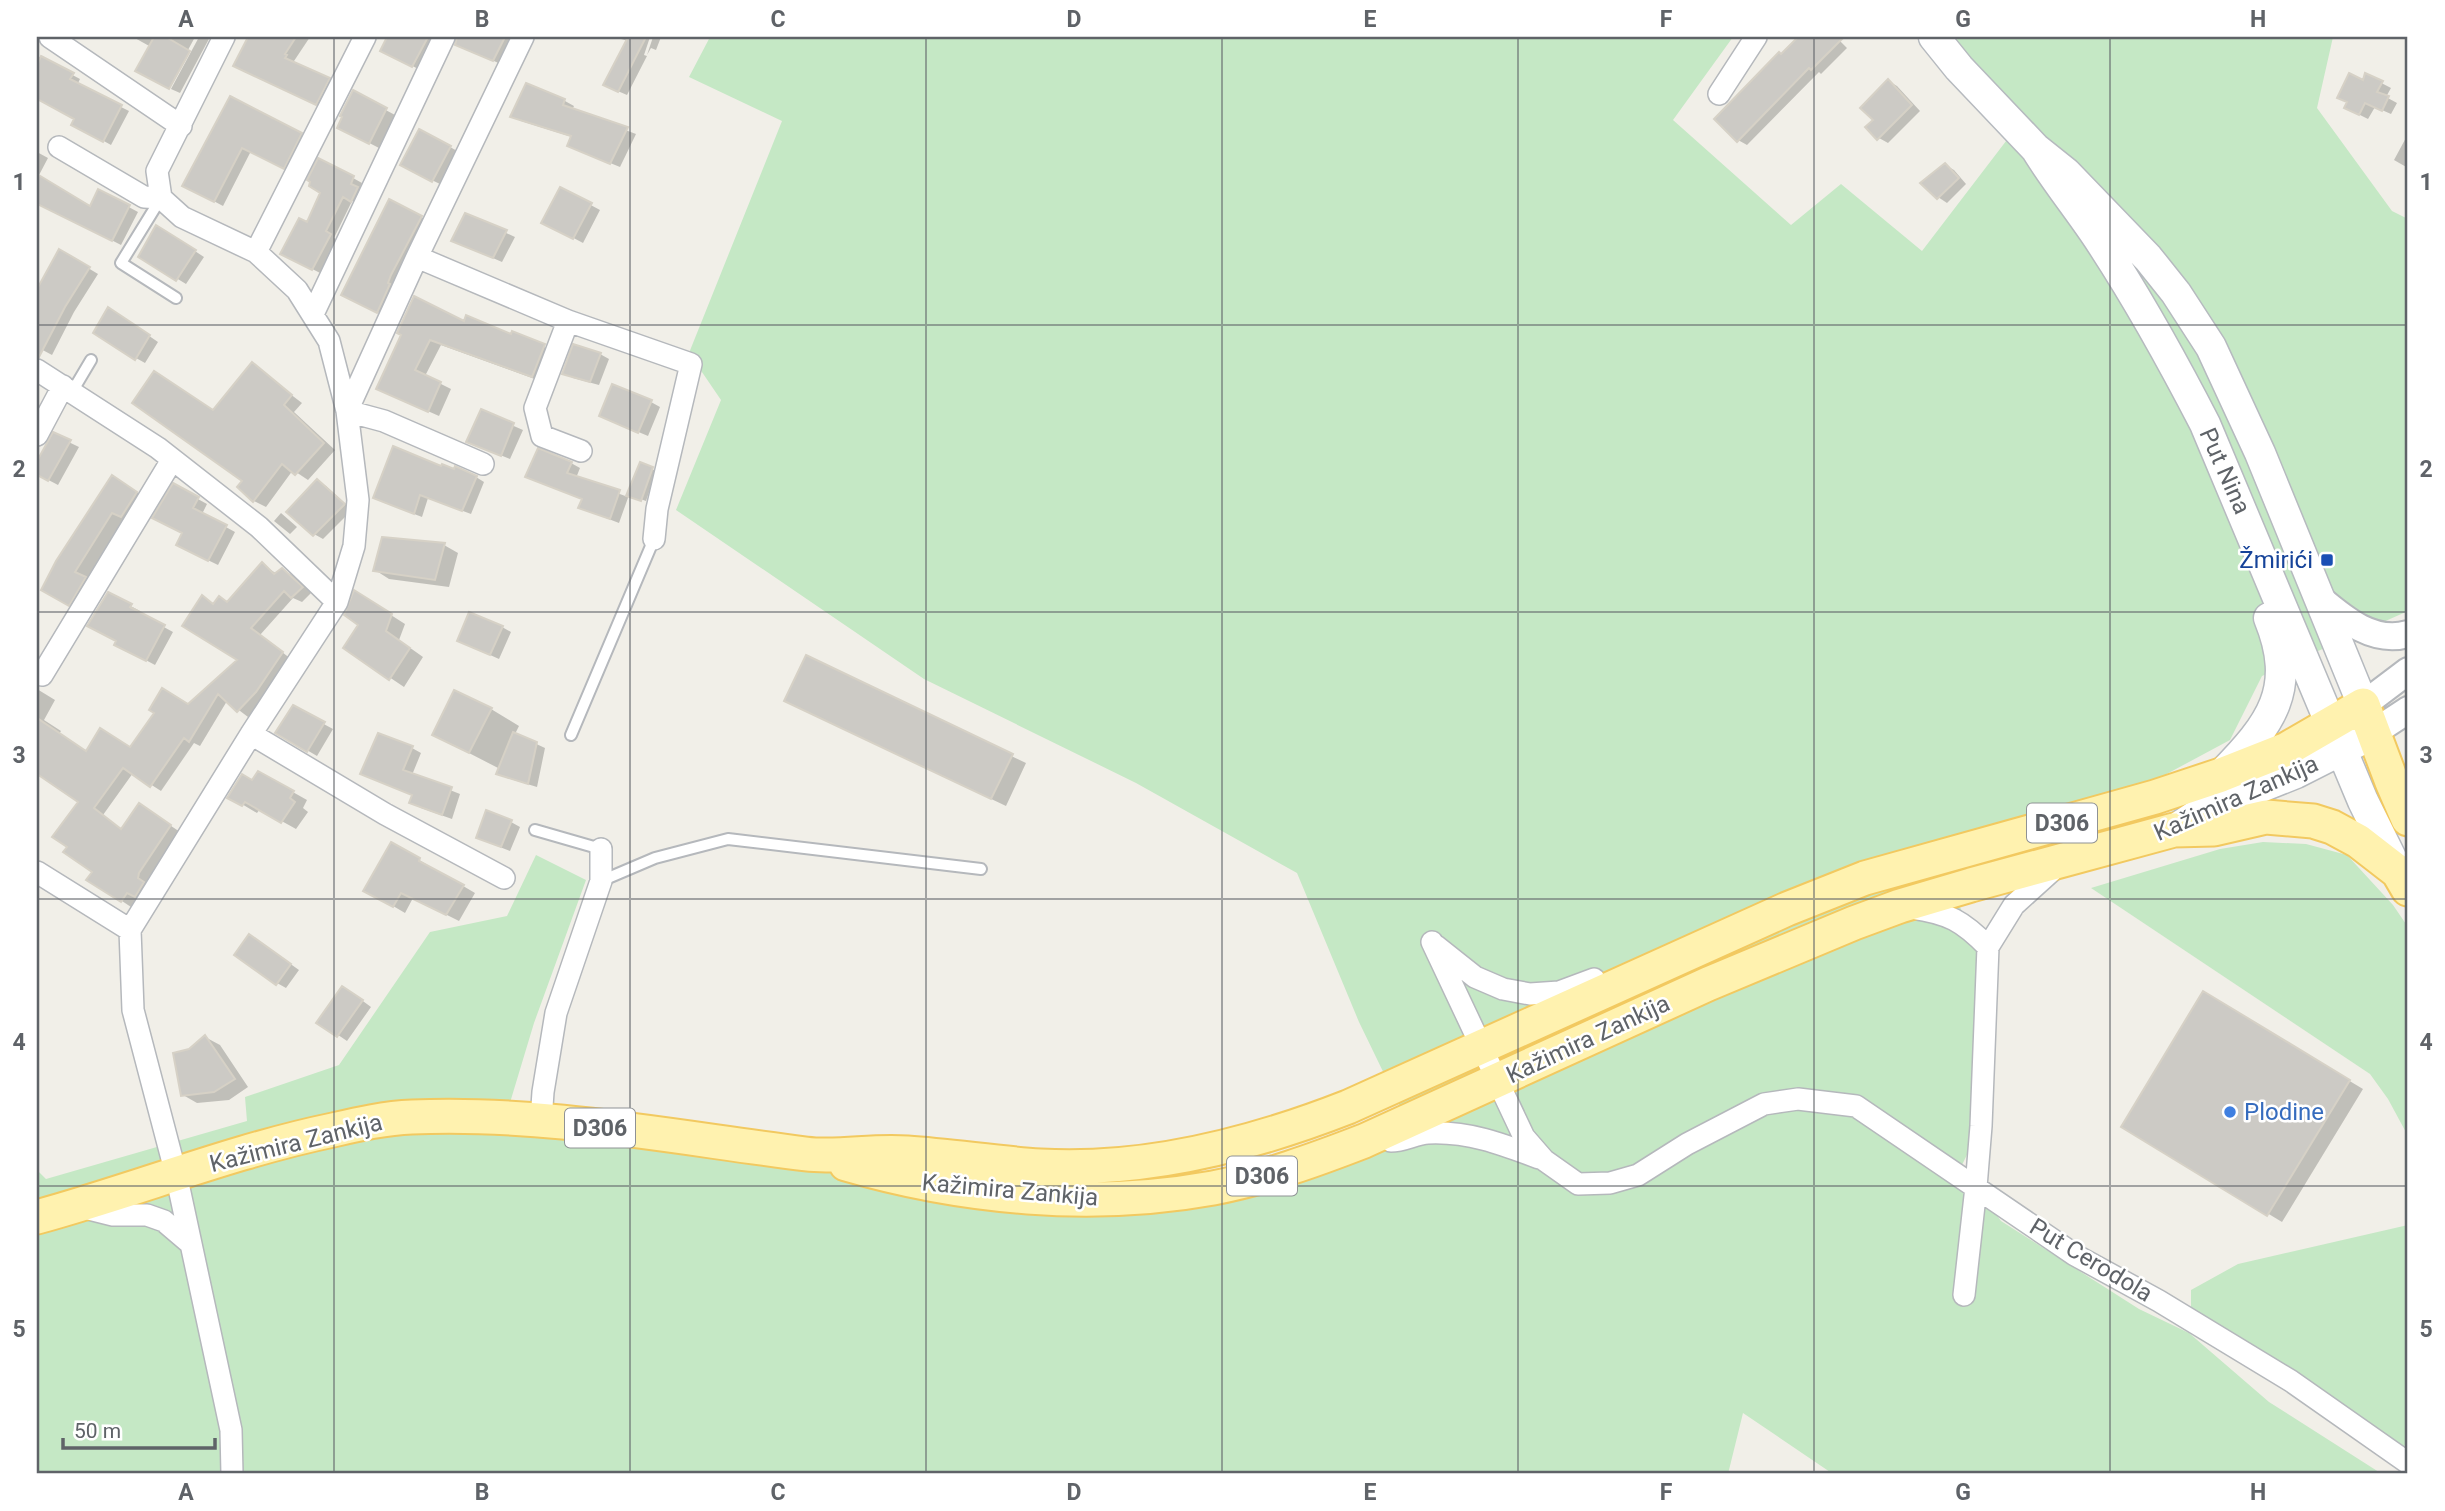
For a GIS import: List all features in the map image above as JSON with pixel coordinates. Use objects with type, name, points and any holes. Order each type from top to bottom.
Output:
[{"type":"main road","name":"Put Nina","points":[[1934,37],[1959,68],[2036,149],[2066,173],[2148,258],[2176,293],[2211,347],[2260,453],[2408,819]]},
{"type":"main road","name":"Put Nina","points":[[2036,149],[2115,264],[2183,380],[2224,467],[2369,813],[2403,881]]},
{"type":"main road","points":[[2221,775],[2252,743],[2268,721],[2277,701],[2281,682],[2281,660],[2278,639],[2264,603],[2269,573]]},
{"type":"main road","name":"D306","points":[[2337,736],[2368,719]]},
{"type":"main road","name":"Kažimira Zankija","points":[[37,1217],[285,1140],[387,1119],[493,1117],[812,1154],[903,1153],[1041,1166],[1101,1166],[1206,1151],[1311,1121],[1787,909],[1865,878],[2155,797],[2287,749],[2337,736]]},
{"type":"main road","name":"Kažimira Zankija","points":[[812,1154],[900,1180],[965,1190],[1102,1199],[1156,1196],[1213,1188],[1302,1164],[1364,1141],[1708,984],[1900,906],[2174,830],[2206,809],[2296,773],[2337,736]]},
{"type":"main road","name":"D306","points":[[2174,830],[2214,829],[2266,817],[2313,821],[2332,827],[2358,841],[2403,881]]},
{"type":"street","points":[[50,37],[181,126]]},
{"type":"street","points":[[161,198],[157,171],[224,37]]},
{"type":"street","points":[[256,252],[365,37]]},
{"type":"street","points":[[313,314],[444,37]]},
{"type":"street","points":[[347,411],[417,257],[523,37]]},
{"type":"street","points":[[1719,94],[1756,37]]},
{"type":"street","points":[[59,147],[144,197],[161,198],[182,217],[256,252],[297,290],[329,341],[347,411],[358,500],[354,546],[337,602],[251,734],[130,930],[133,1010],[176,1174],[231,1430],[232,1474]]},
{"type":"street","points":[[417,257],[568,321],[691,364],[657,509],[654,539]]},
{"type":"street","points":[[568,321],[535,408],[542,436],[581,451]]},
{"type":"street","points":[[37,370],[158,448],[259,527],[337,602]]},
{"type":"street","points":[[37,435],[67,389]]},
{"type":"street","points":[[347,411],[384,421],[483,464]]},
{"type":"street","points":[[42,675],[172,460]]},
{"type":"street","points":[[2319,598],[2346,621],[2363,630],[2390,636],[2408,634]]},
{"type":"street","points":[[2368,719],[2408,671]]},
{"type":"street","points":[[2368,719],[2408,710]]},
{"type":"street","points":[[251,734],[385,814],[504,878]]},
{"type":"street","points":[[541,1121],[556,1013],[601,881],[601,849]]},
{"type":"street","points":[[1964,1295],[1976,1187],[1988,947],[2014,905],[2063,860]]},
{"type":"street","points":[[37,872],[130,930]]},
{"type":"street","points":[[1900,906],[1954,918],[1970,928],[1988,947]]},
{"type":"street","points":[[1544,1160],[1524,1137],[1432,942],[1475,976],[1503,989],[1530,994],[1559,992],[1613,970],[1666,963]]},
{"type":"street","name":"Put Cerodola","points":[[1544,1160],[1578,1184],[1609,1183],[1638,1175],[1687,1144],[1764,1104],[1798,1099],[1856,1106],[2075,1255],[2159,1301],[2291,1381],[2408,1463]]},
{"type":"street","points":[[1364,1141],[1399,1141],[1420,1134],[1465,1134],[1499,1142],[1544,1160]]},
{"type":"street","points":[[78,1206],[113,1215],[147,1215],[164,1221],[191,1244]]},
{"type":"lane","points":[[161,198],[121,263],[176,298]]},
{"type":"lane","points":[[67,389],[90,360]]},
{"type":"lane","points":[[571,735],[654,539]]},
{"type":"lane","points":[[535,830],[601,849]]},
{"type":"lane","points":[[601,881],[655,858],[728,839],[981,869]]},
{"type":"green space","points":[[710,37],[1733,37],[1673,120],[1791,225],[1841,184],[1922,251],[2016,128],[1940,45],[1964,37],[2333,37],[2317,108],[2392,211],[2408,219],[2408,611],[2262,676],[2230,740],[2120,799],[1930,846],[1989,966],[1981,1126],[1961,1167],[2001,1221],[2139,1309],[2189,1333],[2269,1402],[2382,1474],[1833,1474],[1743,1413],[1728,1474],[37,1474],[37,1170],[46,1179],[247,1121],[245,1097],[339,1065],[430,932],[507,916],[536,855],[586,880],[534,1023],[506,1116],[1156,1196],[1407,1121],[1359,1022],[1297,873],[1136,783],[924,679],[676,510],[721,400],[689,353],[782,121],[689,77]]},
{"type":"green space","points":[[2263,842],[2306,844],[2347,855],[2393,905],[2408,927],[2408,1136],[2388,1099],[2370,1074],[2091,888],[2220,849]]},
{"type":"green space","points":[[2408,1225],[2408,1442],[2397,1454],[2191,1320],[2191,1290],[2238,1264]]},
{"type":"building","points":[[154,37],[166,37],[190,51],[169,89],[135,71]]},
{"type":"building","points":[[248,37],[296,37],[285,58],[330,78],[316,105],[233,66]]},
{"type":"building","points":[[387,37],[428,37],[412,67],[380,51]]},
{"type":"building","points":[[457,37],[505,37],[493,61],[455,45]]},
{"type":"building","points":[[628,37],[646,37],[618,92],[603,85]]},
{"type":"building","points":[[1798,37],[1844,37],[1811,70],[1809,68],[1737,142],[1714,119],[1779,52],[1781,54]]},
{"type":"building","points":[[41,56],[74,73],[70,79],[122,105],[103,142],[71,125],[74,119],[37,99],[37,65]]},
{"type":"building","points":[[2349,73],[2363,80],[2365,73],[2383,81],[2377,92],[2389,96],[2382,111],[2365,103],[2359,115],[2344,108],[2347,102],[2337,98]]},
{"type":"building","points":[[1888,79],[1912,105],[1877,140],[1865,127],[1873,120],[1860,108]]},
{"type":"building","points":[[526,83],[565,99],[563,105],[628,127],[610,164],[567,146],[571,136],[510,117]]},
{"type":"building","points":[[353,90],[387,108],[369,144],[337,128]]},
{"type":"building","points":[[230,96],[302,133],[284,169],[242,148],[214,202],[182,186]]},
{"type":"building","points":[[419,129],[451,146],[432,182],[400,165]]},
{"type":"building","points":[[318,158],[354,176],[351,184],[358,187],[351,202],[343,197],[326,231],[331,234],[312,270],[280,254],[299,218],[307,222],[320,193],[309,186],[310,182],[307,180]]},
{"type":"building","points":[[1945,163],[1959,178],[1937,199],[1920,183]]},
{"type":"building","points":[[37,174],[90,206],[98,189],[130,205],[112,241],[37,204]]},
{"type":"building","points":[[560,187],[592,203],[573,239],[541,223]]},
{"type":"building","points":[[389,199],[422,216],[391,275],[390,284],[377,313],[341,295]]},
{"type":"building","points":[[465,213],[507,230],[493,258],[451,241]]},
{"type":"building","points":[[156,225],[196,250],[176,281],[138,257]]},
{"type":"building","points":[[59,249],[90,267],[37,357],[37,289]]},
{"type":"building","points":[[414,296],[464,321],[466,315],[511,334],[512,331],[545,344],[532,377],[430,340],[415,370],[441,382],[428,412],[376,389],[401,335],[397,333]]},
{"type":"building","points":[[108,307],[150,335],[135,360],[93,333]]},
{"type":"building","points":[[573,344],[601,353],[590,382],[562,374]]},
{"type":"building","points":[[252,362],[292,395],[284,405],[324,443],[295,475],[282,464],[253,502],[237,487],[242,481],[132,403],[154,371],[213,410]]},
{"type":"building","points":[[612,384],[652,400],[638,433],[599,416]]},
{"type":"building","points":[[481,409],[514,423],[501,456],[466,442]]},
{"type":"building","points":[[53,432],[71,440],[48,481],[37,475],[37,461]]},
{"type":"building","points":[[393,446],[441,466],[442,464],[454,469],[455,466],[477,476],[462,511],[420,495],[414,514],[373,498]]},
{"type":"building","points":[[538,448],[572,462],[567,473],[620,490],[610,519],[578,508],[582,499],[525,477]]},
{"type":"building","points":[[640,462],[653,467],[641,501],[626,496]]},
{"type":"building","points":[[112,475],[137,492],[121,517],[112,513],[75,572],[86,577],[69,606],[41,590],[56,561]]},
{"type":"building","points":[[317,479],[345,504],[313,536],[286,512]]},
{"type":"building","points":[[173,483],[199,497],[193,508],[227,525],[208,561],[176,545],[182,533],[152,518]]},
{"type":"building","points":[[382,537],[445,543],[435,580],[373,571]]},
{"type":"building","points":[[262,562],[274,574],[282,568],[303,587],[291,598],[284,591],[251,628],[283,652],[256,692],[237,712],[218,694],[189,742],[184,738],[150,787],[123,768],[94,808],[121,829],[139,803],[171,825],[139,873],[138,878],[144,882],[135,897],[127,893],[121,902],[86,880],[92,872],[63,852],[67,847],[52,837],[78,802],[37,774],[37,718],[86,751],[100,728],[130,747],[154,713],[149,710],[162,688],[188,704],[237,660],[182,626],[202,595],[213,604],[219,596],[227,602]]},
{"type":"building","points":[[354,590],[392,614],[386,631],[410,648],[389,680],[343,648],[358,625],[344,615]]},
{"type":"building","points":[[108,592],[165,625],[146,661],[114,645],[116,641],[87,626]]},
{"type":"building","points":[[469,612],[503,626],[490,655],[457,641]]},
{"type":"building","points":[[806,655],[1013,754],[991,799],[784,701]]},
{"type":"building","points":[[454,690],[492,708],[469,753],[432,735]]},
{"type":"building","points":[[293,705],[325,722],[307,752],[275,733]]},
{"type":"building","points":[[513,732],[537,742],[528,784],[496,774]]},
{"type":"building","points":[[378,733],[413,746],[403,770],[452,787],[442,815],[409,803],[412,795],[360,774]]},
{"type":"building","points":[[258,771],[294,791],[290,798],[295,802],[281,823],[245,802],[242,806],[227,798],[242,774],[252,780]]},
{"type":"building","points":[[486,810],[512,820],[501,847],[476,838]]},
{"type":"building","points":[[391,842],[420,858],[419,861],[464,885],[446,915],[401,893],[393,907],[363,891]]},
{"type":"building","points":[[249,934],[291,964],[276,985],[234,955]]},
{"type":"building","points":[[342,986],[363,1000],[337,1037],[316,1023]]},
{"type":"building","name":"Plodine","points":[[2203,991],[2350,1080],[2267,1216],[2121,1127]]},
{"type":"building","points":[[205,1035],[235,1079],[214,1092],[181,1096],[173,1053],[189,1049]]},
{"type":"place","name":"Žmirići","points":[[2327,560]]},
{"type":"place","name":"Plodine","points":[[2230,1112]]}]
